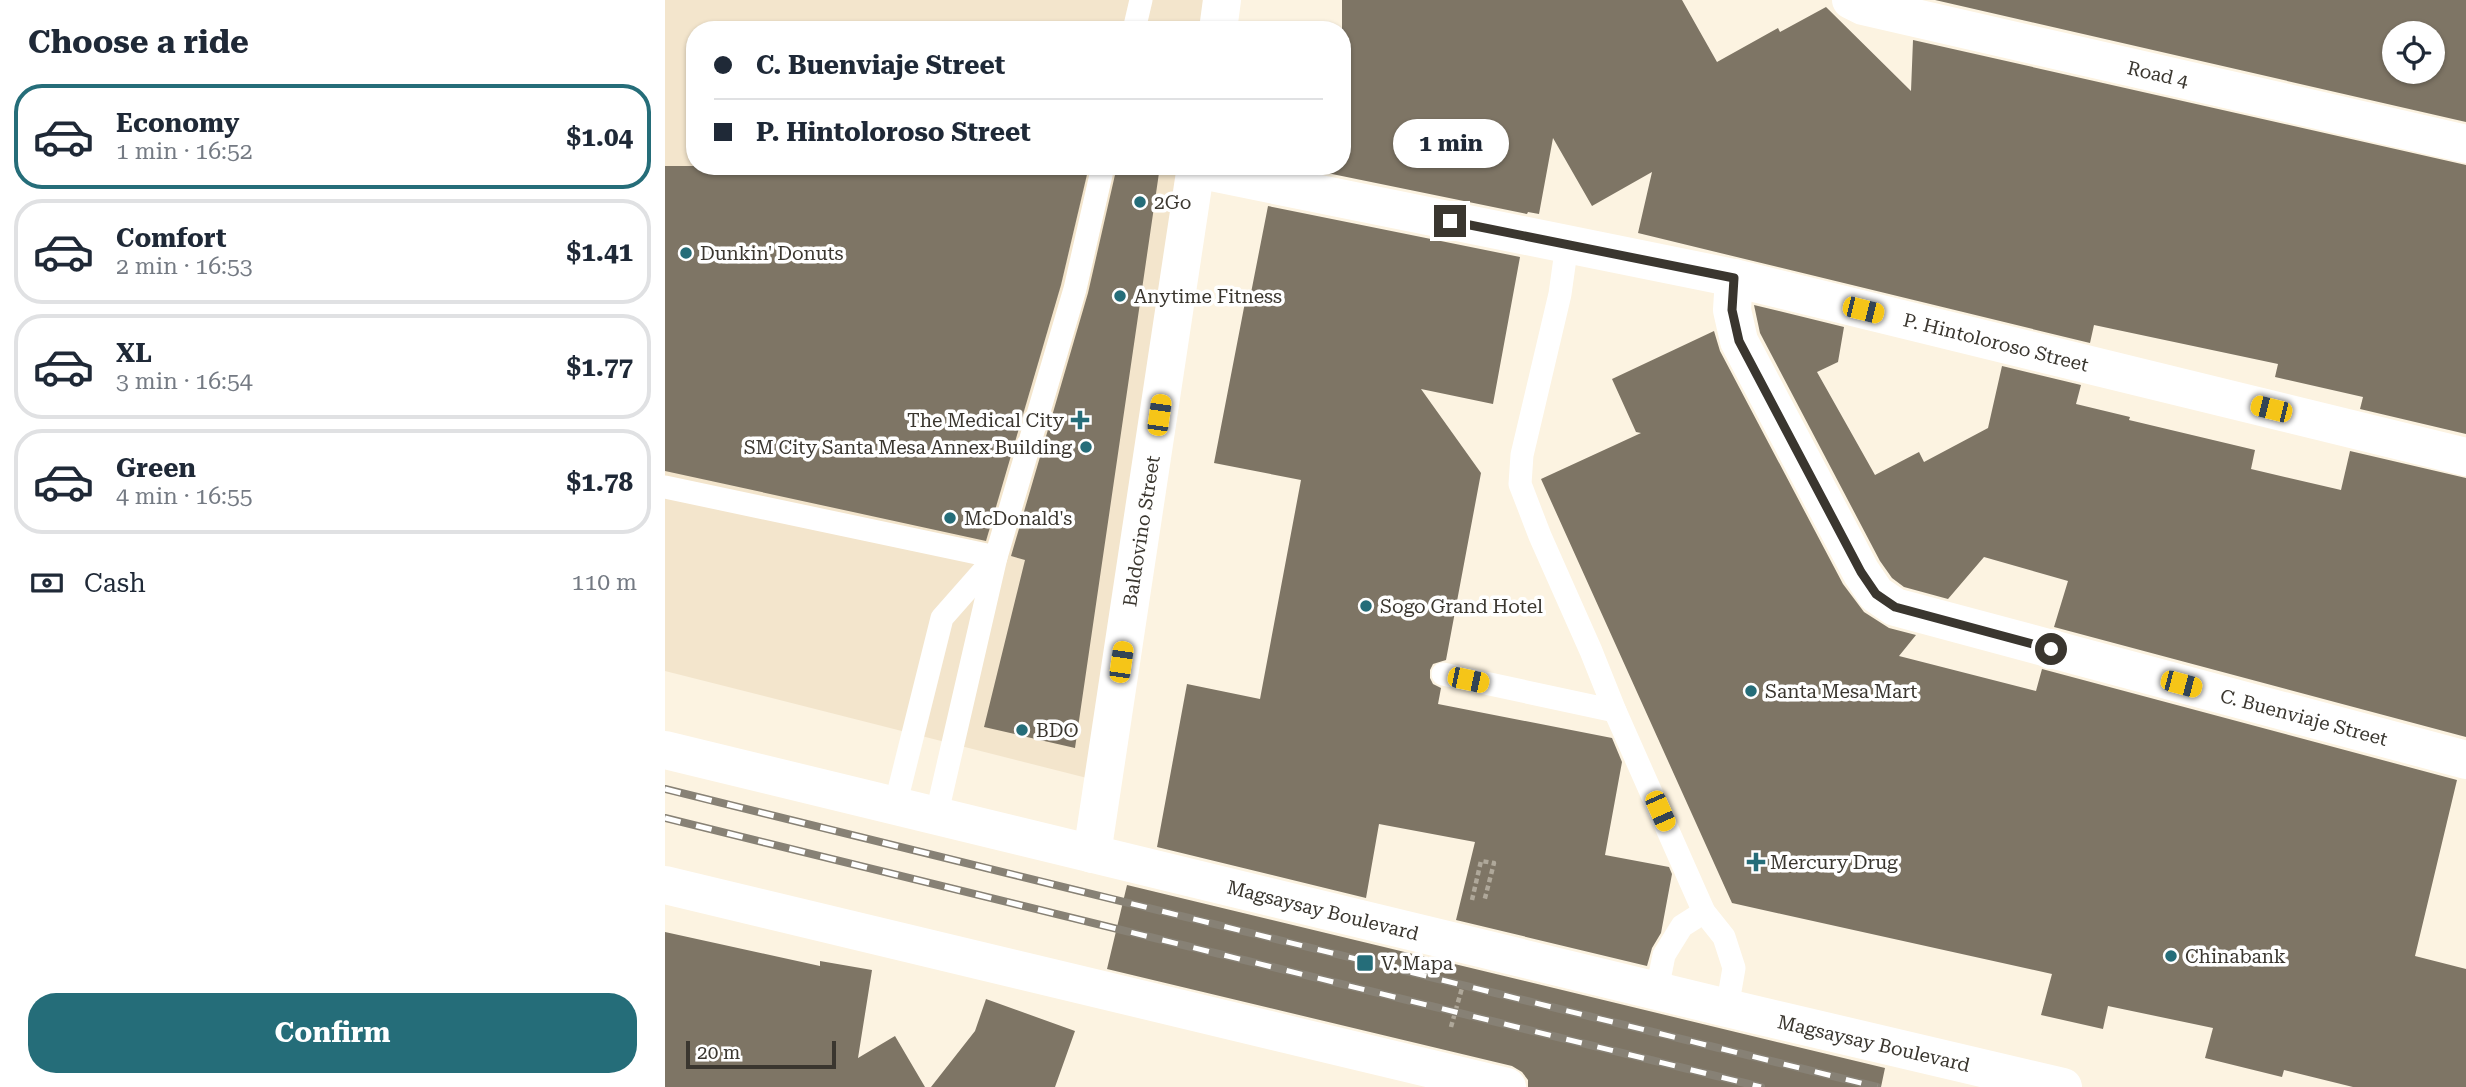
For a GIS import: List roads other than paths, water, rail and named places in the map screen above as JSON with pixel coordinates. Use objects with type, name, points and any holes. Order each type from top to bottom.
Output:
[{"type":"street","points":[[1219,21],[1222,0]]},
{"type":"street","name":"Road 4","points":[[1851,0],[1863,6],[2466,144]]},
{"type":"street","name":"Baldovino Street","points":[[1092,854],[1195,175]]},
{"type":"street","name":"P. Hintoloroso Street","points":[[1230,175],[1734,278],[2466,457]]},
{"type":"street","name":"C. Buenviaje Street","points":[[1734,278],[1732,310],[1739,341],[1861,572],[1876,594],[1895,607],[2466,760]]},
{"type":"street","name":"Magsaysay Boulevard","points":[[665,750],[2063,1087]]},
{"type":"street","points":[[665,885],[1507,1087]]},
{"type":"lane","points":[[1136,21],[1140,0]]},
{"type":"lane","points":[[936,817],[996,556],[1075,289],[1101,175]]},
{"type":"lane","points":[[1567,244],[1560,295],[1522,455],[1520,484],[1615,711],[1704,912],[1724,937],[1734,968],[1727,1008]]},
{"type":"lane","points":[[665,487],[996,556]]},
{"type":"lane","points":[[895,806],[941,618],[996,556]]},
{"type":"lane","points":[[1443,674],[1615,711]]},
{"type":"lane","points":[[1657,990],[1664,955],[1682,926],[1704,912]]},
{"type":"railway","points":[[665,789],[1877,1087]]},
{"type":"railway","points":[[665,818],[1761,1087]]},
{"type":"place","name":"2Go","points":[[1140,202]]},
{"type":"place","name":"Dunkin' Donuts","points":[[686,253]]},
{"type":"place","name":"Anytime Fitness","points":[[1120,296]]},
{"type":"place","name":"The Medical City","points":[[1080,420]]},
{"type":"place","name":"SM City Santa Mesa Annex Building","points":[[1086,447]]},
{"type":"place","name":"McDonald's","points":[[950,518]]},
{"type":"place","name":"Sogo Grand Hotel","points":[[1366,606]]},
{"type":"place","name":"Santa Mesa Mart","points":[[1751,691]]},
{"type":"place","name":"BDO","points":[[1022,730]]},
{"type":"place","name":"Mercury Drug","points":[[1756,862]]},
{"type":"place","name":"Chinabank","points":[[2171,956]]},
{"type":"place","name":"V. Mapa","points":[[1365,963]]}]
